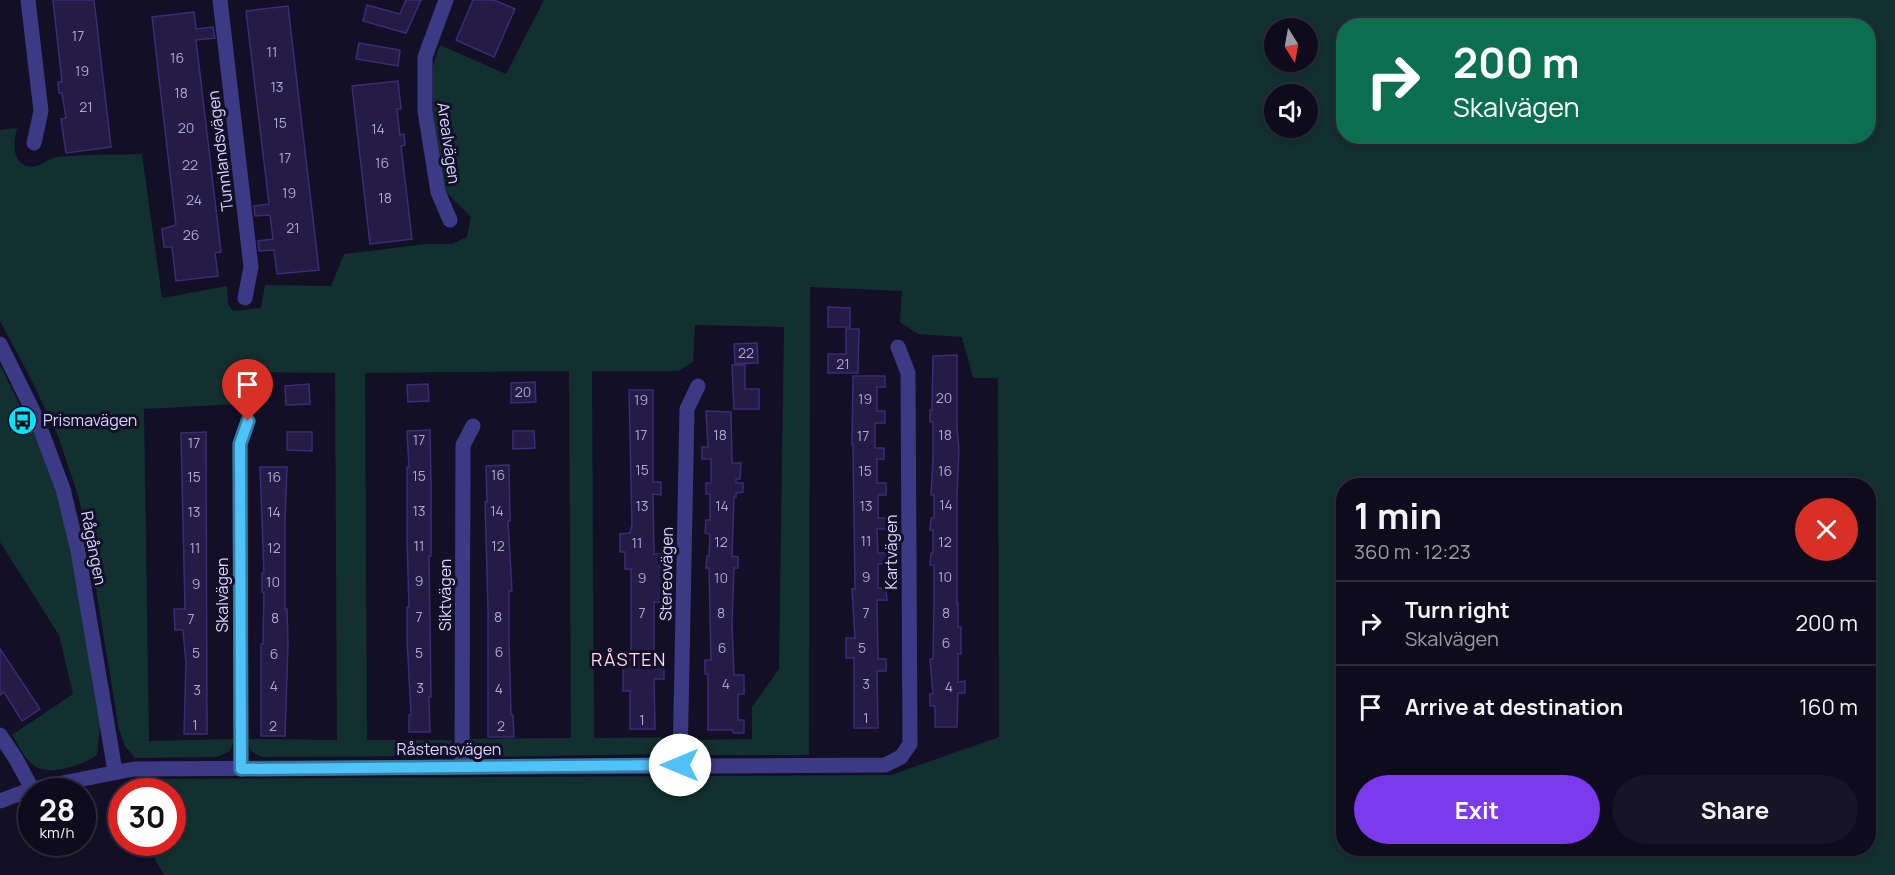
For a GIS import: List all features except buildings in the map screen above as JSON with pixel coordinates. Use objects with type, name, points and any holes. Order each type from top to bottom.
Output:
[{"type":"street","points":[[28,0],[41,111],[34,143]]},
{"type":"street","name":"Tunnlandsvägen","points":[[220,0],[251,267],[245,298]]},
{"type":"street","name":"Arealvägen","points":[[447,0],[425,57],[424,111],[438,192],[450,220]]},
{"type":"street","name":"Rågången","points":[[0,344],[36,417],[63,489],[78,551],[115,771]]},
{"type":"street","name":"Kartvägen","points":[[897,347],[908,373],[910,744],[902,757]]},
{"type":"street","name":"Stereovägen","points":[[680,765],[687,409],[698,386]]},
{"type":"street","name":"Skalvägen","points":[[241,769],[240,444],[248,421]]},
{"type":"street","name":"Siktvägen","points":[[462,766],[463,445],[473,426]]},
{"type":"street","points":[[0,735],[26,778]]},
{"type":"street","name":"Råstensvägen","points":[[83,778],[134,769],[885,765],[902,757]]},
{"type":"street","name":"Råstensvägen","points":[[0,801],[18,794]]},
{"type":"green space","points":[[544,0],[1895,0],[1895,875],[164,875],[153,856],[186,856],[186,779],[891,775],[999,737],[998,378],[973,378],[962,337],[918,334],[900,322],[902,291],[810,287],[809,755],[711,755],[699,750],[694,740],[752,739],[752,707],[779,669],[784,327],[695,325],[693,362],[678,371],[592,371],[594,738],[676,737],[674,749],[664,754],[485,757],[473,750],[470,739],[571,738],[569,371],[365,373],[367,740],[452,740],[449,750],[442,756],[262,757],[251,751],[247,739],[337,740],[335,373],[249,372],[240,377],[240,404],[144,409],[149,741],[234,739],[230,751],[217,757],[135,758],[125,746],[119,729],[87,535],[78,495],[58,436],[0,321],[0,130],[17,128],[16,155],[21,163],[30,167],[57,157],[142,154],[162,298],[227,286],[228,304],[233,311],[261,308],[265,285],[331,286],[344,254],[428,244],[452,244],[467,237],[471,217],[445,191],[433,110],[433,65],[440,45],[506,74]]},
{"type":"green space","points":[[0,365],[38,442],[56,486],[72,551],[100,727],[97,755],[83,763],[64,769],[37,768],[26,757],[12,735],[73,694],[59,635],[0,542]]},
{"type":"place","name":"Prismavägen","points":[[22,420]]},
{"type":"district","name":"RÅSTEN","points":[[629,660]]},
{"type":"route","points":[[248,421],[240,444],[241,769],[680,765]]}]
